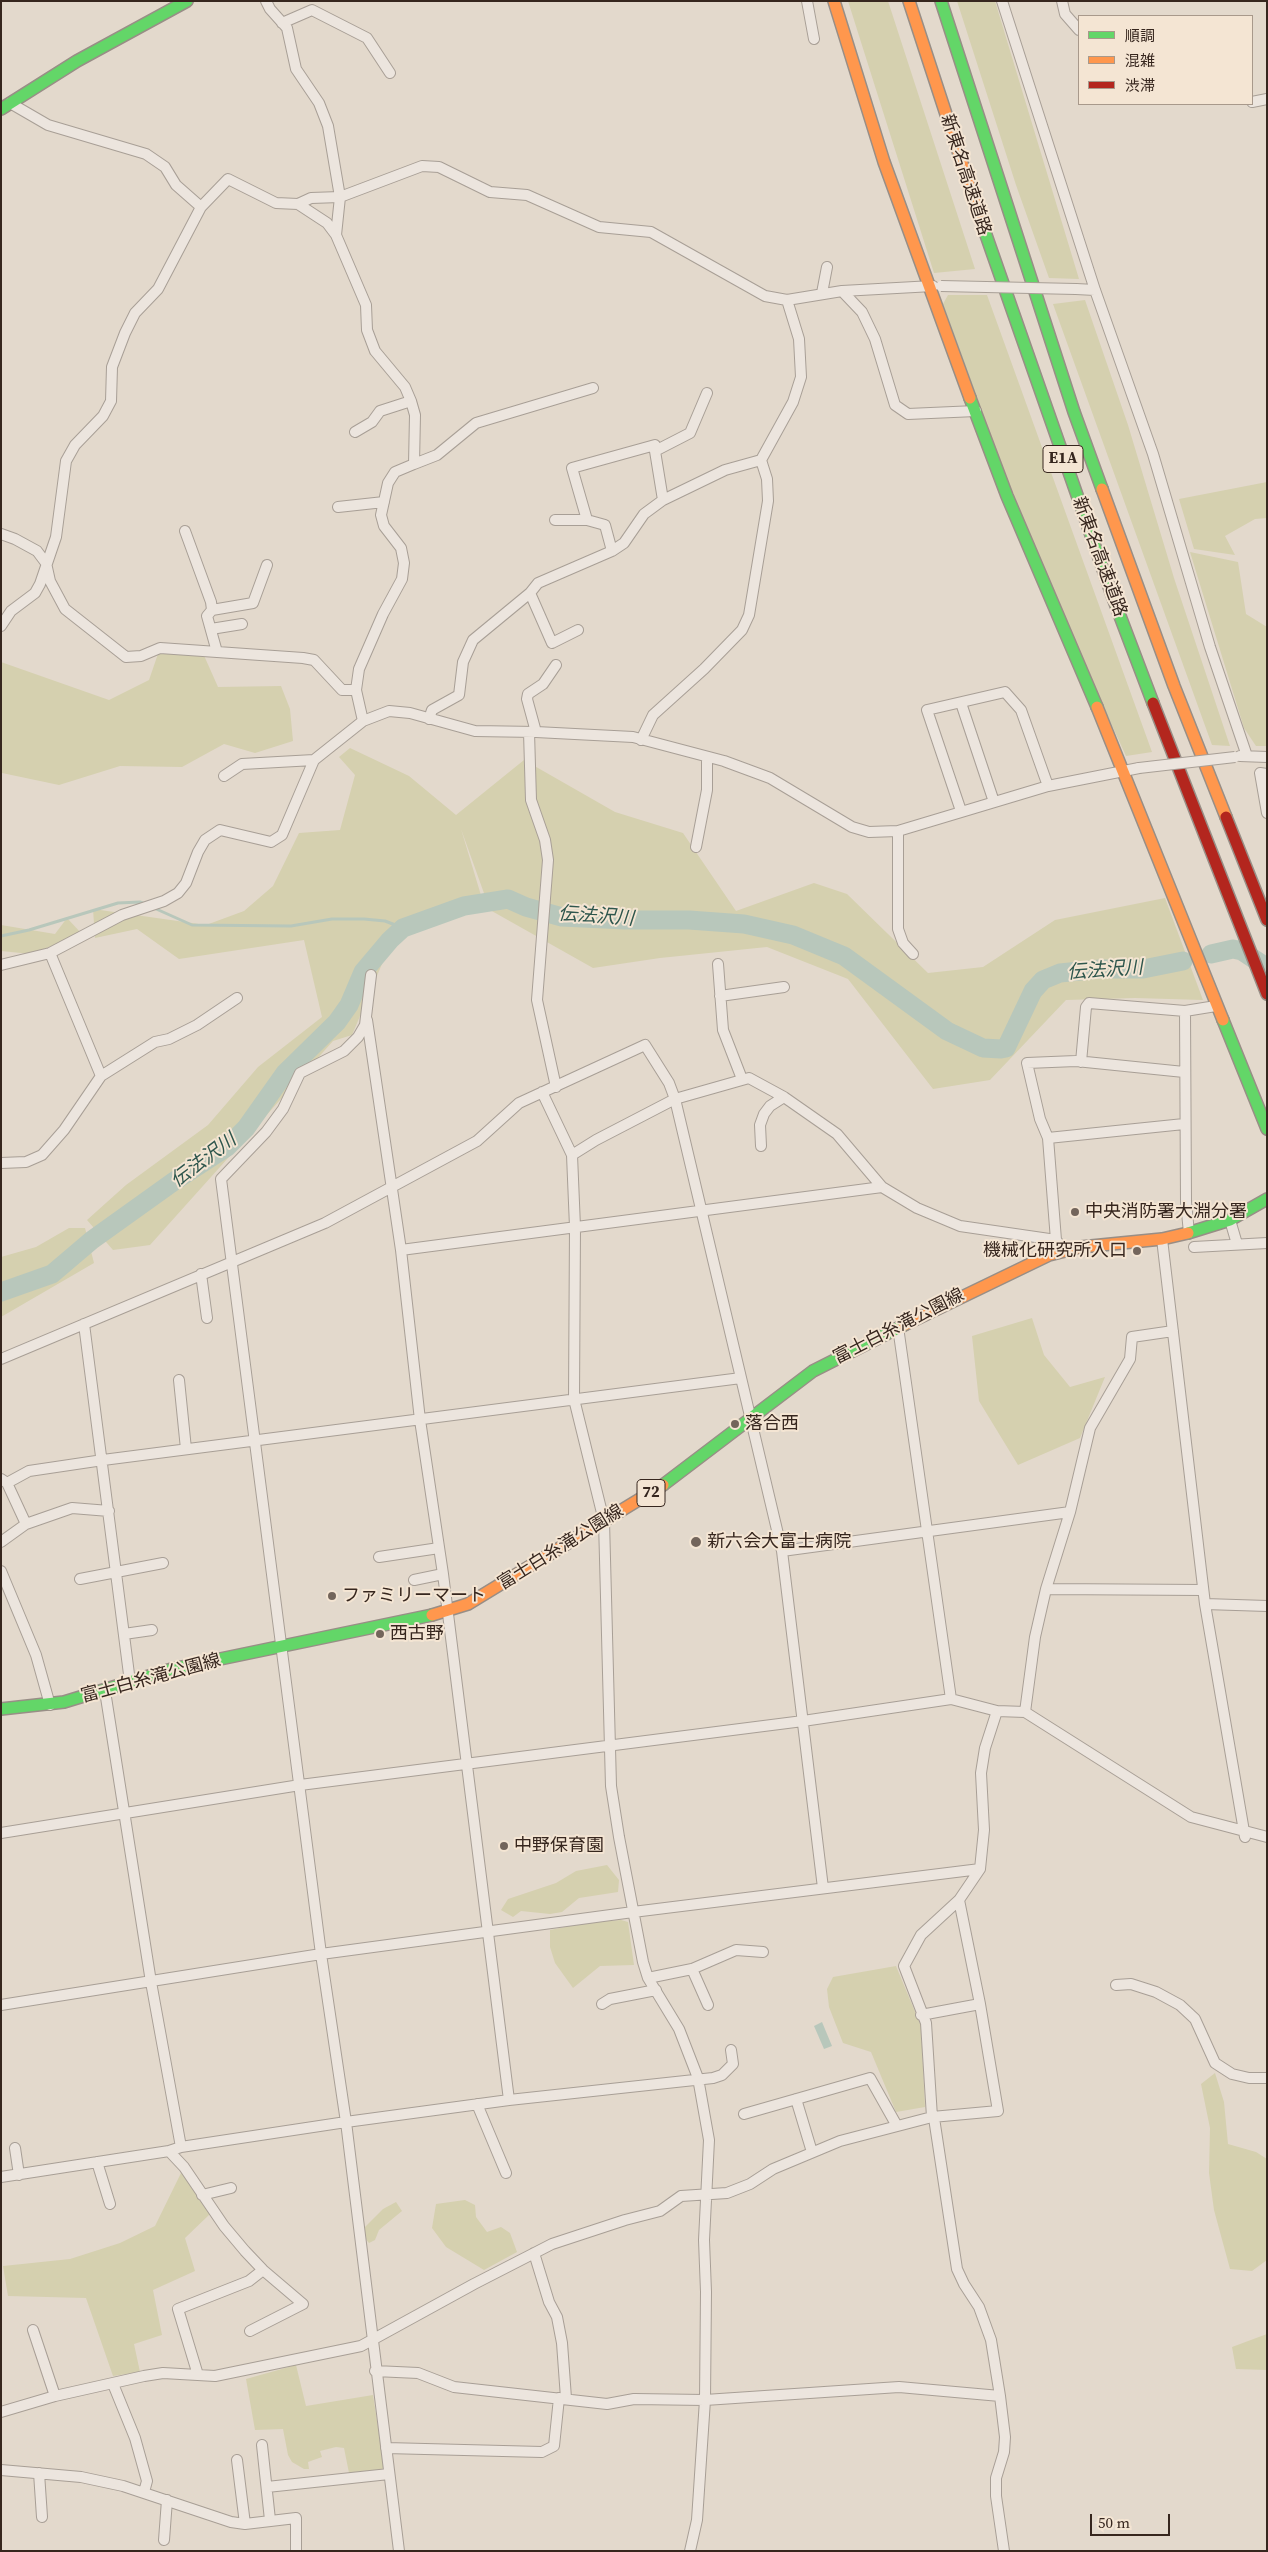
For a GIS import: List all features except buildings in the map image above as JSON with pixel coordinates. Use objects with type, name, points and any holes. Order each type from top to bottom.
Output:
[{"type":"main road","points":[[6,106],[77,61],[187,1]]},
{"type":"main road","points":[[834,1],[884,162],[927,285],[1007,496],[1124,771],[1216,1006],[1267,1129]]},
{"type":"main road","name":"新東名高速道路","points":[[909,1],[1046,412],[1115,604],[1233,911],[1267,994]]},
{"type":"main road","name":"新東名高速道路","points":[[941,1],[1074,412],[1174,686],[1267,920]]},
{"type":"main road","name":"富士白糸滝公園線","points":[[1,1709],[50,1705],[105,1691],[172,1669],[446,1612],[468,1604],[499,1587],[672,1480],[813,1371],[898,1327],[1049,1255],[1064,1250],[1162,1239],[1189,1233],[1230,1220],[1267,1199]]},
{"type":"street","points":[[266,1],[270,9],[287,28],[296,69],[319,103],[328,126],[340,197],[336,235]]},
{"type":"street","points":[[807,1],[814,39]]},
{"type":"street","points":[[1002,1],[1095,290],[1153,454],[1208,638],[1247,756]]},
{"type":"street","points":[[1062,1],[1066,14],[1078,29]]},
{"type":"street","points":[[282,23],[312,10],[367,38],[390,73]]},
{"type":"street","points":[[1253,102],[1267,99]]},
{"type":"street","points":[[6,106],[48,125],[146,154],[165,168],[176,185],[201,207]]},
{"type":"street","points":[[1,626],[12,611],[35,593],[40,584],[56,537],[66,461],[75,445],[103,416],[111,401],[112,367],[135,313],[158,289],[201,207],[228,179],[276,203],[298,204],[311,198],[340,197],[422,166],[440,167],[490,192],[527,196],[599,227],[651,232],[765,296],[787,300],[822,293],[927,285],[1095,290]]},
{"type":"street","points":[[298,204],[327,223],[336,235],[366,306],[367,330],[375,351],[405,387],[412,401],[414,414],[414,464]]},
{"type":"street","points":[[822,293],[827,267]]},
{"type":"street","points":[[842,291],[862,312],[875,339],[895,405],[908,414],[976,411]]},
{"type":"street","points":[[642,740],[653,715],[704,669],[742,630],[749,615],[768,501],[767,480],[761,460],[793,402],[801,377],[799,340],[787,300]]},
{"type":"street","points":[[364,721],[356,690],[360,669],[383,614],[402,579],[404,564],[401,548],[384,526],[381,515],[388,483],[395,472],[437,456],[476,423],[593,388]]},
{"type":"street","points":[[655,451],[690,433],[706,393]]},
{"type":"street","points":[[355,432],[372,422],[380,411],[412,401]]},
{"type":"street","points":[[587,520],[572,468],[655,445],[664,500]]},
{"type":"street","points":[[429,719],[432,710],[460,695],[463,662],[473,640],[530,593],[538,584],[612,551],[624,543],[644,514],[664,500],[725,470],[761,460]]},
{"type":"street","points":[[338,507],[384,502]]},
{"type":"street","points":[[555,520],[587,520],[604,525],[612,551]]},
{"type":"street","points":[[185,530],[211,602],[212,610]]},
{"type":"street","points":[[1,534],[37,551],[46,563],[50,581],[65,610],[126,656],[141,656],[160,648],[287,656],[314,660],[342,690],[356,690]]},
{"type":"street","points":[[217,652],[207,616],[212,610],[253,603],[267,565]]},
{"type":"street","points":[[530,593],[552,644],[578,630]]},
{"type":"street","points":[[211,629],[242,624]]},
{"type":"street","points":[[556,665],[543,684],[528,694],[527,699],[532,732],[531,800],[545,840],[548,860],[537,1000],[556,1087]]},
{"type":"street","points":[[961,811],[927,710],[1005,692],[1021,710],[1048,786]]},
{"type":"street","points":[[961,703],[994,802]]},
{"type":"street","points":[[1,965],[50,953],[122,915],[164,901],[178,893],[186,883],[198,852],[206,840],[220,830],[271,842],[282,835],[314,760],[364,721],[389,711],[410,713],[475,731],[532,732],[642,740],[707,757],[770,778],[852,826],[869,832],[898,831],[1048,786],[1138,768],[1234,757],[1267,757]]},
{"type":"street","points":[[696,847],[707,790],[707,757]]},
{"type":"street","points":[[224,776],[242,764],[314,760]]},
{"type":"street","points":[[1267,774],[1260,773],[1267,813]]},
{"type":"street","points":[[898,831],[898,929],[903,943],[913,954]]},
{"type":"street","points":[[50,953],[102,1076]]},
{"type":"street","points":[[718,964],[723,1030],[742,1079]]},
{"type":"street","points":[[371,975],[365,1025],[358,1037],[344,1051],[300,1073],[283,1109],[266,1132],[221,1179],[321,1954],[346,2122],[373,2340],[375,2371],[399,2551]]},
{"type":"street","points":[[720,996],[784,986]]},
{"type":"street","points":[[1,1163],[26,1162],[42,1155],[64,1130],[102,1076],[155,1042],[169,1039],[197,1025],[237,998]]},
{"type":"street","points":[[1081,1062],[1086,1007],[1089,1003],[1185,1010],[1216,1006]]},
{"type":"street","points":[[1185,1010],[1184,1124],[1186,1202],[1189,1233]]},
{"type":"street","points":[[366,1015],[390,1188],[401,1250],[420,1420],[443,1574],[446,1612],[489,1932],[509,2100]]},
{"type":"street","points":[[1,1359],[326,1223],[477,1141],[519,1103],[645,1045],[669,1083],[676,1099],[782,1551],[823,1888]]},
{"type":"street","points":[[1064,1250],[1056,1240],[1048,1138],[1040,1119],[1027,1063],[1081,1062],[1184,1072]]},
{"type":"street","points":[[572,1155],[596,1140],[676,1099],[749,1078],[784,1097],[838,1134],[882,1187],[917,1208],[960,1226],[1056,1240]]},
{"type":"street","points":[[542,1092],[572,1155],[574,1399],[604,1521],[611,1786],[638,1943],[648,1978],[679,2029],[698,2078],[709,2140],[708,2195],[704,2240],[706,2400],[697,2520],[690,2551]]},
{"type":"street","points":[[762,1146],[760,1125],[764,1114],[770,1106],[784,1097]]},
{"type":"street","points":[[1048,1138],[1184,1124]]},
{"type":"street","points":[[401,1250],[882,1187]]},
{"type":"street","points":[[1230,1220],[1237,1244]]},
{"type":"street","points":[[1162,1239],[1203,1590],[1244,1836]]},
{"type":"street","points":[[1194,1247],[1267,1243]]},
{"type":"street","points":[[201,1274],[207,1318]]},
{"type":"street","points":[[84,1324],[103,1460],[130,1682]]},
{"type":"street","points":[[898,1327],[929,1531],[951,1699]]},
{"type":"street","points":[[1025,1712],[1036,1637],[1046,1589],[1070,1512],[1090,1428],[1130,1359],[1132,1337],[1173,1331]]},
{"type":"street","points":[[26,1524],[4,1481],[29,1471],[741,1378]]},
{"type":"street","points":[[179,1380],[186,1449]]},
{"type":"street","points":[[1,1542],[26,1524],[72,1508],[109,1511]]},
{"type":"street","points":[[782,1551],[1070,1512]]},
{"type":"street","points":[[379,1557],[439,1548]]},
{"type":"street","points":[[80,1579],[116,1570],[163,1563]]},
{"type":"street","points":[[1,1571],[36,1655],[50,1705]]},
{"type":"street","points":[[414,1580],[443,1574]]},
{"type":"street","points":[[1046,1589],[1203,1590]]},
{"type":"street","points":[[1205,1604],[1267,1606]]},
{"type":"street","points":[[124,1634],[152,1630]]},
{"type":"street","points":[[105,1691],[151,1982],[181,2147]]},
{"type":"street","points":[[1,1833],[300,1785],[467,1762],[803,1721],[951,1699],[997,1711],[1025,1712],[1191,1817],[1244,1836],[1267,1837]]},
{"type":"street","points":[[997,1711],[985,1748],[981,1773],[984,1830],[980,1869],[958,1900],[921,1935],[904,1966],[926,2024],[933,2118],[957,2269],[979,2307],[991,2340],[1005,2437],[1004,2452],[996,2478],[996,2496],[1004,2551]]},
{"type":"street","points":[[1,2005],[321,1954],[633,1912],[980,1869]]},
{"type":"street","points":[[1,2412],[56,2396],[163,2374],[215,2376],[361,2346],[552,2244],[625,2220],[660,2211],[681,2196],[726,2193],[750,2184],[773,2169],[840,2141],[933,2118],[998,2111],[980,2004],[958,1900]]},
{"type":"street","points":[[648,1978],[692,1969],[736,1950],[762,1952]]},
{"type":"street","points":[[692,1969],[708,2005]]},
{"type":"street","points":[[1116,1985],[1131,1984],[1156,1992],[1180,2005],[1195,2020],[1215,2063],[1232,2074],[1250,2078],[1267,2078]]},
{"type":"street","points":[[602,2004],[610,2000],[656,1990]]},
{"type":"street","points":[[921,2014],[980,2004]]},
{"type":"street","points":[[1,2177],[346,2122],[509,2100],[698,2078],[713,2078],[728,2071],[733,2064],[731,2050]]},
{"type":"street","points":[[744,2114],[870,2078],[897,2126]]},
{"type":"street","points":[[796,2099],[812,2152]]},
{"type":"street","points":[[477,2104],[506,2174]]},
{"type":"street","points":[[15,2148],[19,2175]]},
{"type":"street","points":[[169,2151],[184,2167],[224,2226],[263,2270],[303,2304],[250,2331]]},
{"type":"street","points":[[97,2162],[110,2204]]},
{"type":"street","points":[[202,2194],[231,2188]]},
{"type":"street","points":[[386,2448],[542,2452],[554,2446],[563,2398],[562,2343],[557,2317],[549,2302],[534,2253]]},
{"type":"street","points":[[198,2375],[178,2309],[249,2280],[263,2270]]},
{"type":"street","points":[[33,2330],[56,2396]]},
{"type":"street","points":[[375,2371],[418,2373],[454,2387],[607,2404],[634,2399],[706,2400],[899,2387],[1000,2396]]},
{"type":"street","points":[[113,2384],[134,2438],[147,2481],[144,2492]]},
{"type":"street","points":[[262,2445],[270,2520]]},
{"type":"street","points":[[237,2460],[244,2524]]},
{"type":"street","points":[[1,2470],[80,2477],[144,2492],[231,2522],[244,2524],[296,2518],[296,2551]]},
{"type":"street","points":[[39,2473],[42,2517]]},
{"type":"street","points":[[267,2487],[389,2474]]},
{"type":"street","points":[[164,2540],[167,2500]]},
{"type":"shaded area","points":[[848,1],[888,1],[975,269],[934,273]]},
{"type":"shaded area","points":[[957,1],[995,1],[1079,279],[1049,278],[1016,185]]},
{"type":"shaded area","points":[[948,295],[987,295],[1152,752],[1126,756],[1076,647],[1025,531],[943,304]]},
{"type":"shaded area","points":[[1085,300],[1128,425],[1174,578],[1230,746],[1212,745],[1053,304]]},
{"type":"shaded area","points":[[1267,482],[1267,518],[1255,519],[1225,536],[1235,555],[1194,549],[1179,499]]},
{"type":"shaded area","points":[[1190,552],[1238,562],[1246,614],[1267,627],[1267,746],[1256,746],[1244,728]]},
{"type":"shaded area","points":[[160,648],[202,651],[218,687],[281,686],[290,709],[293,741],[255,753],[224,744],[182,767],[120,766],[59,785],[2,773],[1,662],[109,700],[149,680]]},
{"type":"shaded area","points":[[350,748],[409,776],[456,815],[524,760],[615,812],[683,833],[736,911],[814,883],[847,894],[928,973],[983,967],[1055,920],[1165,898],[1203,1000],[1135,998],[1066,1000],[990,1080],[933,1089],[848,979],[767,947],[660,958],[593,968],[490,910],[461,829],[483,902],[398,926],[352,1035],[333,1041],[150,1245],[113,1250],[87,1220],[126,1185],[208,1125],[258,1067],[322,1017],[304,940],[179,959],[137,929],[95,938],[93,909],[206,925],[244,911],[273,886],[299,833],[340,830],[355,775],[339,757]]},
{"type":"shaded area","points":[[67,918],[82,934],[31,954],[1,951],[1,925],[55,934]]},
{"type":"shaded area","points":[[69,1228],[85,1228],[94,1263],[1,1317],[1,1257],[36,1247]]},
{"type":"shaded area","points":[[1032,1318],[1044,1355],[1070,1387],[1105,1377],[1080,1438],[1018,1465],[979,1401],[972,1336]]},
{"type":"shaded area","points":[[607,1865],[619,1880],[618,1892],[579,1898],[562,1912],[550,1914],[521,1911],[513,1917],[501,1910],[508,1899],[556,1883],[576,1871]]},
{"type":"shaded area","points":[[621,1920],[628,1922],[634,1965],[600,1966],[573,1988],[555,1963],[550,1947],[550,1930],[585,1923]]},
{"type":"shaded area","points":[[896,1966],[921,2026],[925,2107],[896,2112],[871,2052],[843,2043],[829,2007],[827,1989],[833,1977]]},
{"type":"shaded area","points":[[822,2022],[832,2046],[824,2049],[814,2026]]},
{"type":"shaded area","points":[[1215,2073],[1224,2102],[1228,2144],[1256,2152],[1267,2159],[1267,2260],[1252,2271],[1230,2269],[1214,2210],[1209,2173],[1210,2128],[1201,2084]]},
{"type":"shaded area","points":[[182,2171],[210,2214],[185,2238],[195,2271],[153,2290],[162,2335],[134,2344],[140,2372],[113,2376],[86,2298],[8,2296],[3,2266],[70,2259],[120,2243],[155,2226]]},
{"type":"shaded area","points":[[465,2200],[475,2205],[476,2217],[487,2232],[501,2227],[510,2233],[517,2252],[484,2270],[446,2247],[432,2228],[436,2204]]},
{"type":"shaded area","points":[[396,2202],[402,2211],[379,2230],[375,2240],[369,2243],[365,2238],[364,2228],[383,2209]]},
{"type":"shaded area","points":[[1267,2334],[1267,2370],[1236,2369],[1232,2347]]},
{"type":"shaded area","points":[[296,2365],[306,2406],[373,2395],[385,2472],[349,2473],[344,2448],[336,2447],[320,2451],[322,2457],[308,2462],[309,2469],[304,2469],[292,2462],[288,2455],[283,2429],[255,2430],[246,2379]]},
{"type":"waterway","name":"伝法沢川","points":[[1,1292],[52,1274],[92,1240],[173,1182],[227,1147],[246,1128],[285,1073],[337,1022],[349,1005],[363,972],[390,940],[403,928],[464,906],[508,899],[526,907],[562,917],[625,920],[689,920],[744,924],[793,935],[844,956],[947,1031],[983,1048],[1006,1048],[1033,991],[1043,980],[1060,973],[1100,969],[1143,969],[1183,961]]},
{"type":"waterway","points":[[1,936],[29,930],[118,903],[140,902],[145,904]]},
{"type":"waterway","points":[[154,908],[192,925],[291,926],[332,919],[364,919],[385,921],[403,928]]},
{"type":"waterway","name":"伝法沢川","points":[[1211,954],[1233,949],[1242,951],[1260,963]]},
{"type":"traffic: fast","points":[[1,109],[77,61],[187,1]]},
{"type":"traffic: fast","points":[[941,1],[1074,412],[1102,489]]},
{"type":"traffic: fast","points":[[979,215],[1112,595],[1153,703]]},
{"type":"traffic: fast","points":[[970,398],[1007,496],[1097,707]]},
{"type":"traffic: fast","points":[[1223,1020],[1267,1129]]},
{"type":"traffic: fast","points":[[1188,1233],[1230,1220],[1267,1199]]},
{"type":"traffic: fast","points":[[663,1485],[813,1371],[904,1325]]},
{"type":"traffic: fast","points":[[1,1709],[64,1702],[172,1669],[432,1615]]},
{"type":"traffic: slow","points":[[834,1],[884,162],[970,398]]},
{"type":"traffic: slow","points":[[909,1],[979,215]]},
{"type":"traffic: slow","points":[[1102,489],[1174,686],[1226,817]]},
{"type":"traffic: slow","points":[[1097,707],[1223,1020]]},
{"type":"traffic: slow","points":[[904,1325],[1049,1255],[1081,1247],[1162,1239],[1188,1233]]},
{"type":"traffic: slow","points":[[432,1615],[468,1604],[663,1485]]},
{"type":"traffic: jam","points":[[1153,703],[1267,994]]},
{"type":"traffic: jam","points":[[1226,817],[1267,920]]},
{"type":"place","name":"中央消防署大淵分署","points":[[1075,1212]]},
{"type":"place","name":"機械化研究所入口","points":[[1137,1251]]},
{"type":"place","name":"落合西","points":[[735,1424]]},
{"type":"place","name":"新六会大富士病院","points":[[696,1542]]},
{"type":"place","name":"ファミリーマート","points":[[332,1596]]},
{"type":"place","name":"西古野","points":[[380,1634]]},
{"type":"place","name":"中野保育園","points":[[504,1846]]}]
